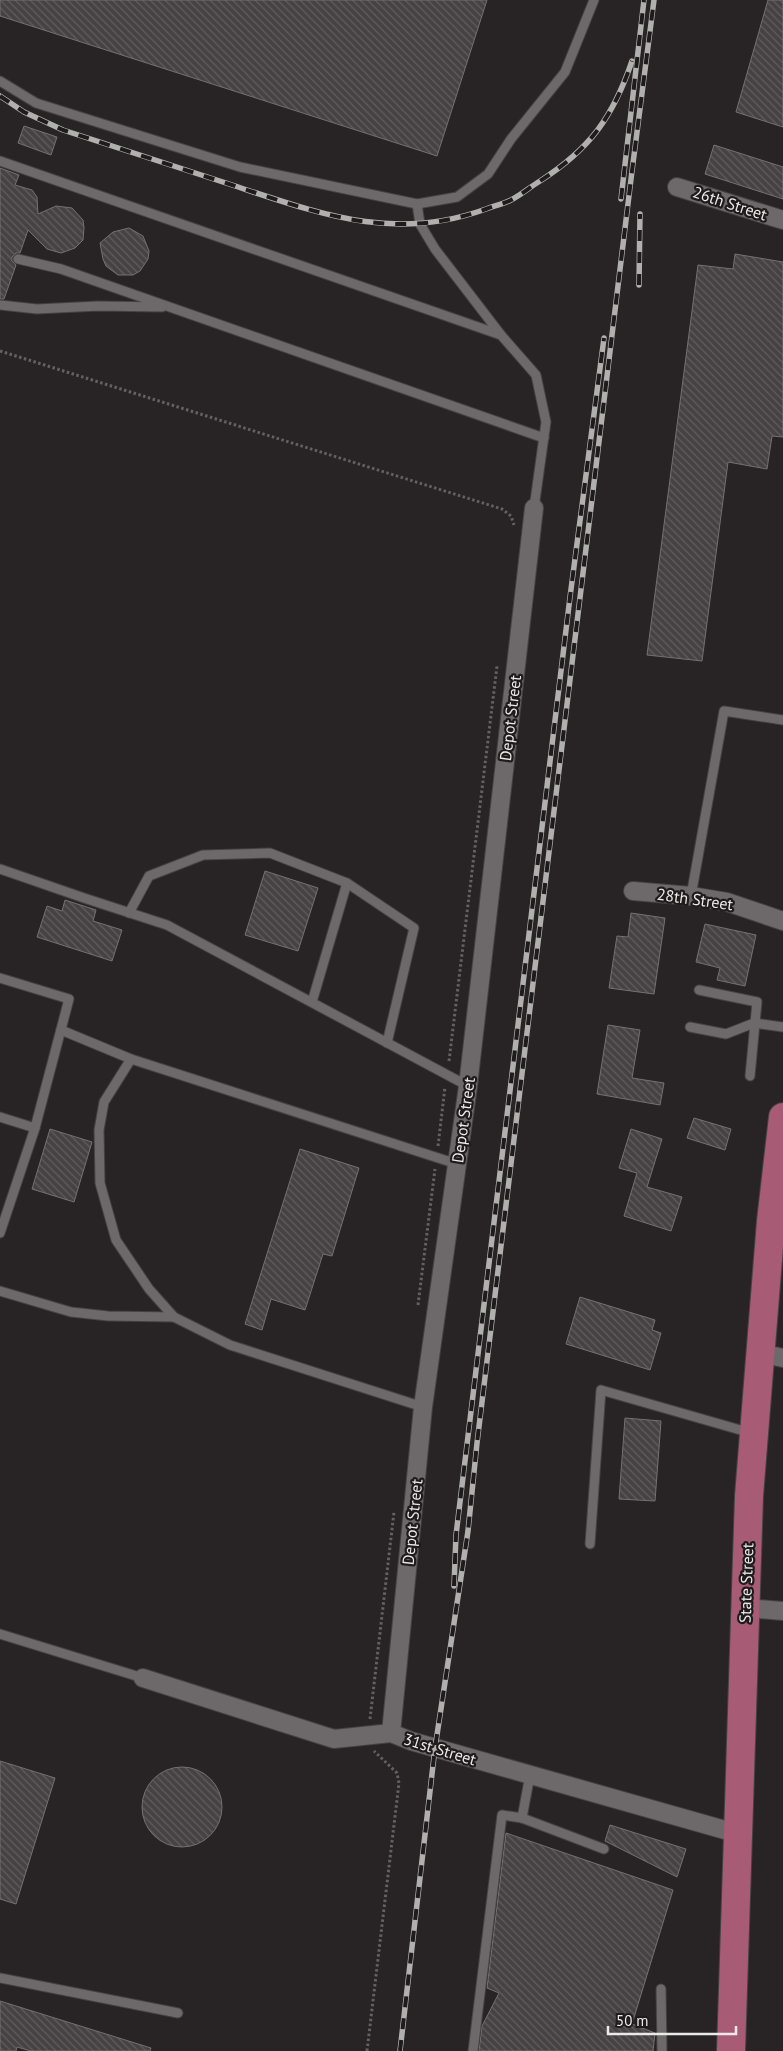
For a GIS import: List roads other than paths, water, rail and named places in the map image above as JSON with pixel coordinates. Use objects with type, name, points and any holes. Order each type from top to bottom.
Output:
[{"type":"main road","name":"State Street","points":[[731,2051],[749,1496],[754,1434],[772,1355],[771,1221],[781,1159],[783,1117]]},
{"type":"street","name":"26th Street","points":[[677,187],[783,220]]},
{"type":"street","name":"Depot Street","points":[[391,1733],[423,1407],[468,1086],[534,508]]},
{"type":"street","name":"28th Street","points":[[633,891],[692,896],[727,902],[783,922]]},
{"type":"street","points":[[746,1608],[783,1611]]},
{"type":"street","name":"31st Street","points":[[143,1678],[334,1739],[391,1733],[411,1741],[739,1834]]},
{"type":"lane","points":[[0,81],[36,102],[240,167],[417,204],[457,197],[488,174],[511,139],[565,72],[594,0]]},
{"type":"lane","points":[[0,161],[501,335]]},
{"type":"lane","points":[[417,204],[420,224],[435,249],[501,335],[536,374],[546,422],[534,508]]},
{"type":"lane","points":[[18,259],[61,269],[544,438]]},
{"type":"lane","points":[[0,305],[38,310],[98,306],[170,307]]},
{"type":"lane","points":[[692,896],[724,711],[783,720]]},
{"type":"lane","points":[[129,913],[149,876],[203,855],[270,853],[347,883],[414,928],[387,1043]]},
{"type":"lane","points":[[0,869],[167,925],[468,1086]]},
{"type":"lane","points":[[312,1002],[347,883]]},
{"type":"lane","points":[[0,978],[69,999],[35,1128],[0,1233]]},
{"type":"lane","points":[[699,990],[756,1002],[750,1076]]},
{"type":"lane","points":[[690,1027],[726,1034],[754,1022],[783,1027]]},
{"type":"lane","points":[[61,1030],[131,1059],[457,1164]]},
{"type":"lane","points":[[131,1059],[104,1102],[99,1130],[100,1184],[116,1240],[149,1289],[174,1317],[230,1345],[423,1407]]},
{"type":"lane","points":[[0,1117],[35,1128]]},
{"type":"lane","points":[[0,1292],[71,1312],[108,1316],[174,1317]]},
{"type":"lane","points":[[590,1544],[601,1390],[754,1434]]},
{"type":"lane","points":[[0,1634],[143,1678]]},
{"type":"lane","points":[[522,1818],[530,1775]]},
{"type":"lane","points":[[473,2051],[502,1815],[522,1818],[604,1850]]},
{"type":"lane","points":[[0,1978],[178,2013]]},
{"type":"lane","points":[[661,1989],[662,2051]]},
{"type":"railway","points":[[621,199],[644,0]]},
{"type":"railway","points":[[400,2051],[435,1748],[468,1531],[477,1443],[654,0]]},
{"type":"railway","points":[[0,96],[24,112],[63,130],[293,205],[356,220],[387,224],[419,224],[452,219],[505,203],[558,169],[573,157],[598,130],[617,99],[632,61]]},
{"type":"railway","points":[[639,285],[640,214]]},
{"type":"railway","points":[[454,1586],[456,1535],[570,597],[604,338]]}]
